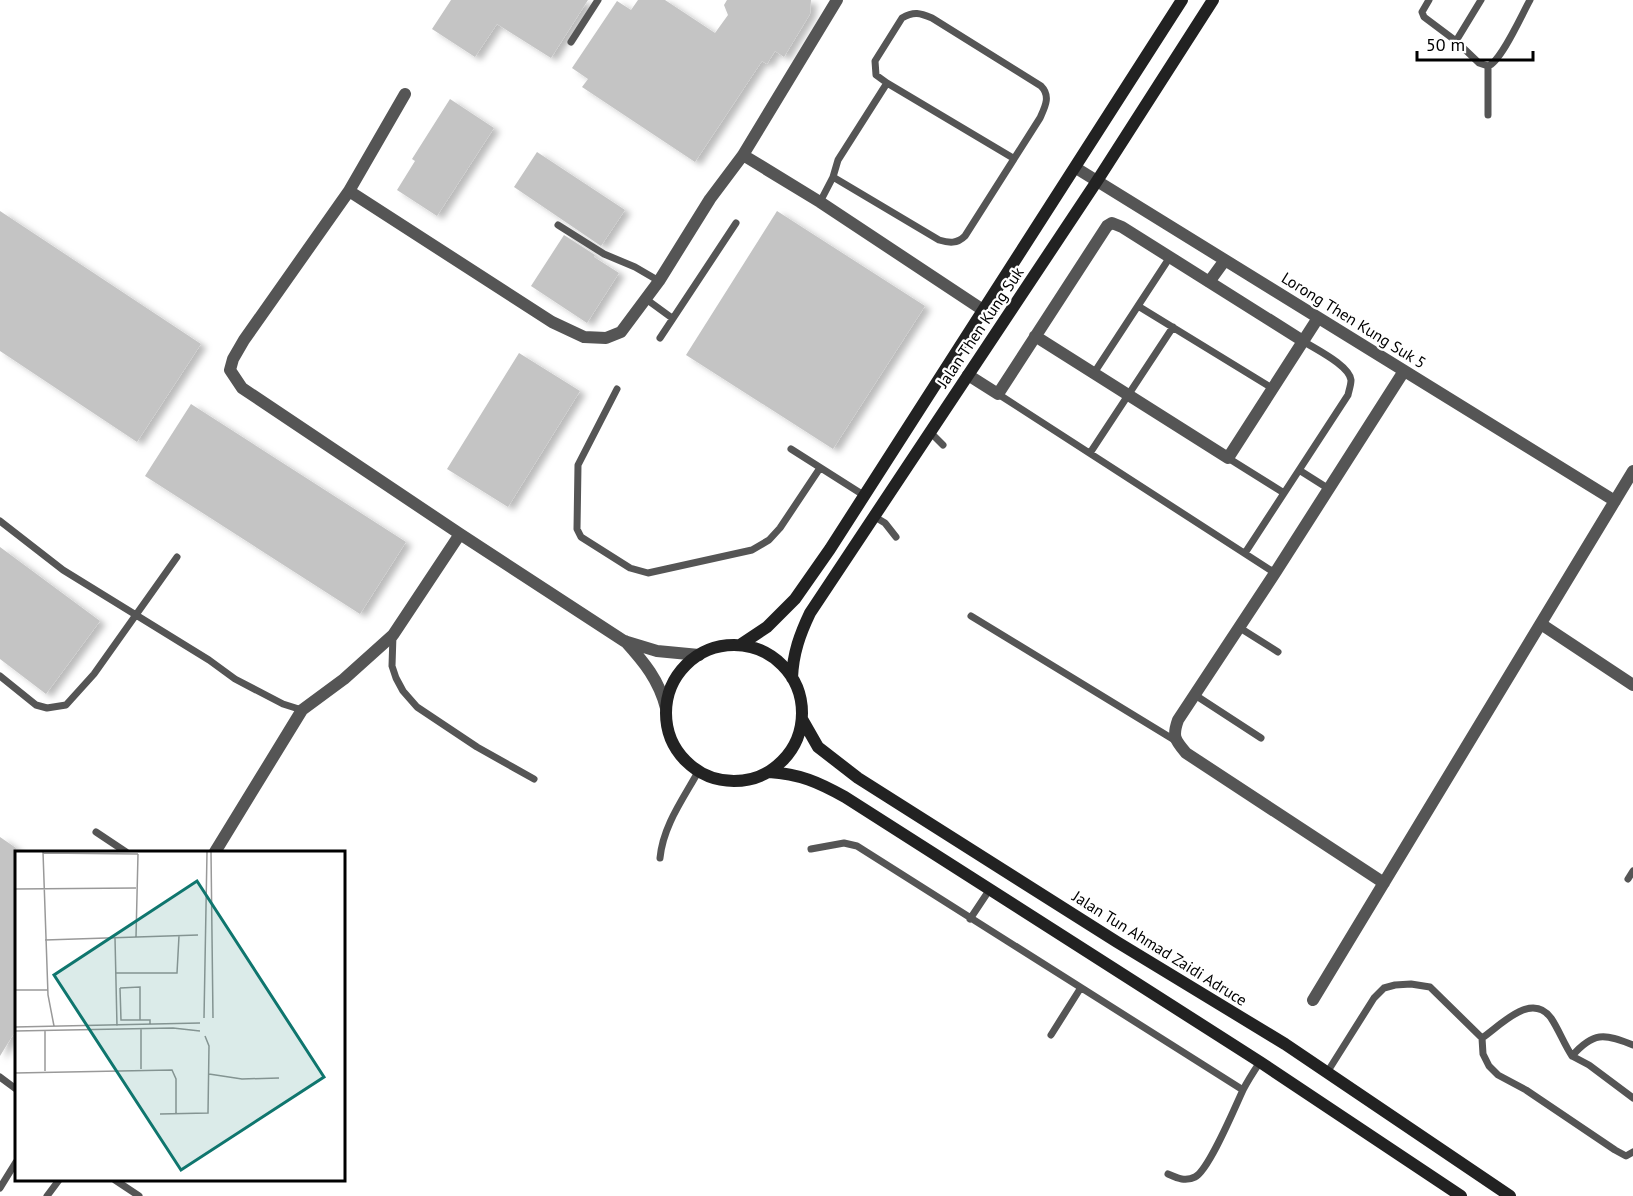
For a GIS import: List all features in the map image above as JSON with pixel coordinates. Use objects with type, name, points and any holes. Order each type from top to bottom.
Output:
[{"type":"street","points":[[349,191],[552,322],[584,337],[606,338],[621,332],[659,281],[710,199],[743,155],[837,0]]},
{"type":"street","name":"Jalan Then Kung Suk","points":[[740,645],[767,627],[795,599],[865,496],[1182,0]]},
{"type":"street","name":"Jalan Then Kung Suk","points":[[792,678],[793,658],[800,633],[810,613],[1097,181],[1213,0]]},
{"type":"street","points":[[405,94],[349,191],[244,340],[233,359],[230,370],[243,388],[624,641],[646,664],[656,680],[666,708]]},
{"type":"street","points":[[743,155],[820,202],[983,310]]},
{"type":"street","name":"Lorong Then Kung Suk 5","points":[[1076,168],[1615,501]]},
{"type":"street","points":[[968,375],[998,394],[1107,226],[1112,223],[1122,227],[1303,341]]},
{"type":"street","points":[[1209,282],[1225,260]]},
{"type":"street","points":[[1035,336],[1228,458],[1318,318]]},
{"type":"street","points":[[1384,883],[1186,753],[1176,741],[1174,729],[1404,371]]},
{"type":"street","points":[[1312,1000],[1633,471]]},
{"type":"street","points":[[216,851],[302,710],[344,679],[393,635],[460,534]]},
{"type":"street","points":[[1540,624],[1633,685]]},
{"type":"street","points":[[624,641],[657,651],[699,655]]},
{"type":"street","points":[[740,645],[756,648],[783,665],[792,678],[801,697],[802,719],[797,740],[786,758],[769,772],[752,779],[734,782],[715,779],[698,772],[684,760],[673,744],[667,727],[666,708],[671,687],[682,669],[699,655],[718,647],[740,645]]},
{"type":"street","name":"Jalan Tun Ahmad Zaidi Adruce","points":[[802,719],[819,747],[858,778],[1117,942],[1328,1071],[1510,1196]]},
{"type":"street","points":[[769,772],[803,776],[837,792],[1260,1062],[1461,1196]]},
{"type":"lane","points":[[571,42],[598,0]]},
{"type":"lane","points":[[1429,0],[1422,12],[1424,17],[1456,41],[1479,63],[1488,66],[1494,63],[1530,0]]},
{"type":"lane","points":[[1456,41],[1480,0]]},
{"type":"lane","points":[[833,177],[939,240],[952,243],[960,241],[1040,118],[1046,105],[1046,91],[919,12],[902,18],[875,61],[876,75],[887,84],[1013,158]]},
{"type":"lane","points":[[1488,66],[1488,115]]},
{"type":"lane","points":[[820,202],[833,177],[838,160],[887,84]]},
{"type":"lane","points":[[660,338],[736,223]]},
{"type":"lane","points":[[558,225],[604,254],[635,267],[659,281]]},
{"type":"lane","points":[[1094,373],[1170,257]]},
{"type":"lane","points":[[646,299],[672,318]]},
{"type":"lane","points":[[1138,306],[1272,388]]},
{"type":"lane","points":[[1090,453],[1173,327]]},
{"type":"lane","points":[[1245,553],[1348,395],[1351,380],[1342,366],[1303,341]]},
{"type":"lane","points":[[617,390],[578,465],[577,530],[581,537],[630,568],[648,573],[752,550],[769,540],[780,528],[820,468]]},
{"type":"lane","points":[[998,394],[1275,573]]},
{"type":"lane","points":[[930,432],[943,445]]},
{"type":"lane","points":[[791,449],[865,496]]},
{"type":"lane","points":[[1228,458],[1284,493]]},
{"type":"lane","points":[[1299,470],[1329,489]]},
{"type":"lane","points":[[875,517],[885,523],[896,537]]},
{"type":"lane","points":[[0,521],[63,570],[209,660],[235,679],[283,704],[302,710]]},
{"type":"lane","points":[[0,676],[36,705],[47,708],[66,705],[94,674],[177,556]]},
{"type":"lane","points":[[971,616],[1176,741]]},
{"type":"lane","points":[[1239,628],[1278,652]]},
{"type":"lane","points":[[393,635],[393,666],[396,678],[403,691],[417,707],[477,747],[534,779]]},
{"type":"lane","points":[[1195,695],[1261,738]]},
{"type":"lane","points":[[660,858],[662,842],[667,829],[698,772]]},
{"type":"lane","points":[[96,832],[124,851]]},
{"type":"lane","points":[[811,849],[844,843],[857,846],[1243,1090]]},
{"type":"lane","points":[[1628,879],[1633,872]]},
{"type":"lane","points":[[970,919],[990,889]]},
{"type":"lane","points":[[1328,1071],[1379,992],[1395,985],[1411,984],[1430,987],[1482,1038],[1483,1054],[1489,1066],[1498,1075],[1526,1090],[1615,1150],[1626,1155],[1633,1152]]},
{"type":"lane","points":[[1050,1035],[1080,989]]},
{"type":"lane","points":[[1482,1038],[1516,1012],[1537,1008],[1551,1018],[1572,1056],[1589,1065],[1633,1098]]},
{"type":"lane","points":[[1572,1056],[1591,1038],[1617,1038],[1633,1045]]},
{"type":"lane","points":[[1168,1174],[1178,1179],[1198,1176],[1229,1125],[1243,1090],[1260,1062]]},
{"type":"lane","points":[[0,1077],[15,1088]]},
{"type":"lane","points":[[0,1188],[15,1164]]},
{"type":"lane","points":[[47,1196],[58,1181]]},
{"type":"lane","points":[[118,1181],[139,1196]]},
{"type":"building","points":[[451,0],[588,0],[551,58],[497,24],[475,57],[432,29]]},
{"type":"building","points":[[638,0],[665,0],[715,33],[728,15],[724,5],[727,0],[811,0],[810,14],[784,57],[775,51],[767,64],[762,61],[695,162],[582,87],[588,79],[572,68],[617,1],[631,10]]},
{"type":"building","points":[[450,99],[494,128],[437,216],[397,190],[415,161],[412,159]]},
{"type":"building","points":[[537,152],[625,210],[601,246],[514,187]]},
{"type":"building","points":[[0,211],[201,344],[137,442],[0,351]]},
{"type":"building","points":[[777,211],[925,306],[833,449],[686,355]]},
{"type":"building","points":[[564,235],[619,273],[587,323],[531,286]]},
{"type":"building","points":[[519,353],[580,391],[508,507],[447,469]]},
{"type":"building","points":[[191,404],[406,542],[360,614],[145,476]]},
{"type":"building","points":[[0,547],[100,621],[46,694],[0,659]]},
{"type":"building","points":[[0,837],[16,848],[16,851],[15,1032],[0,1056]]}]
